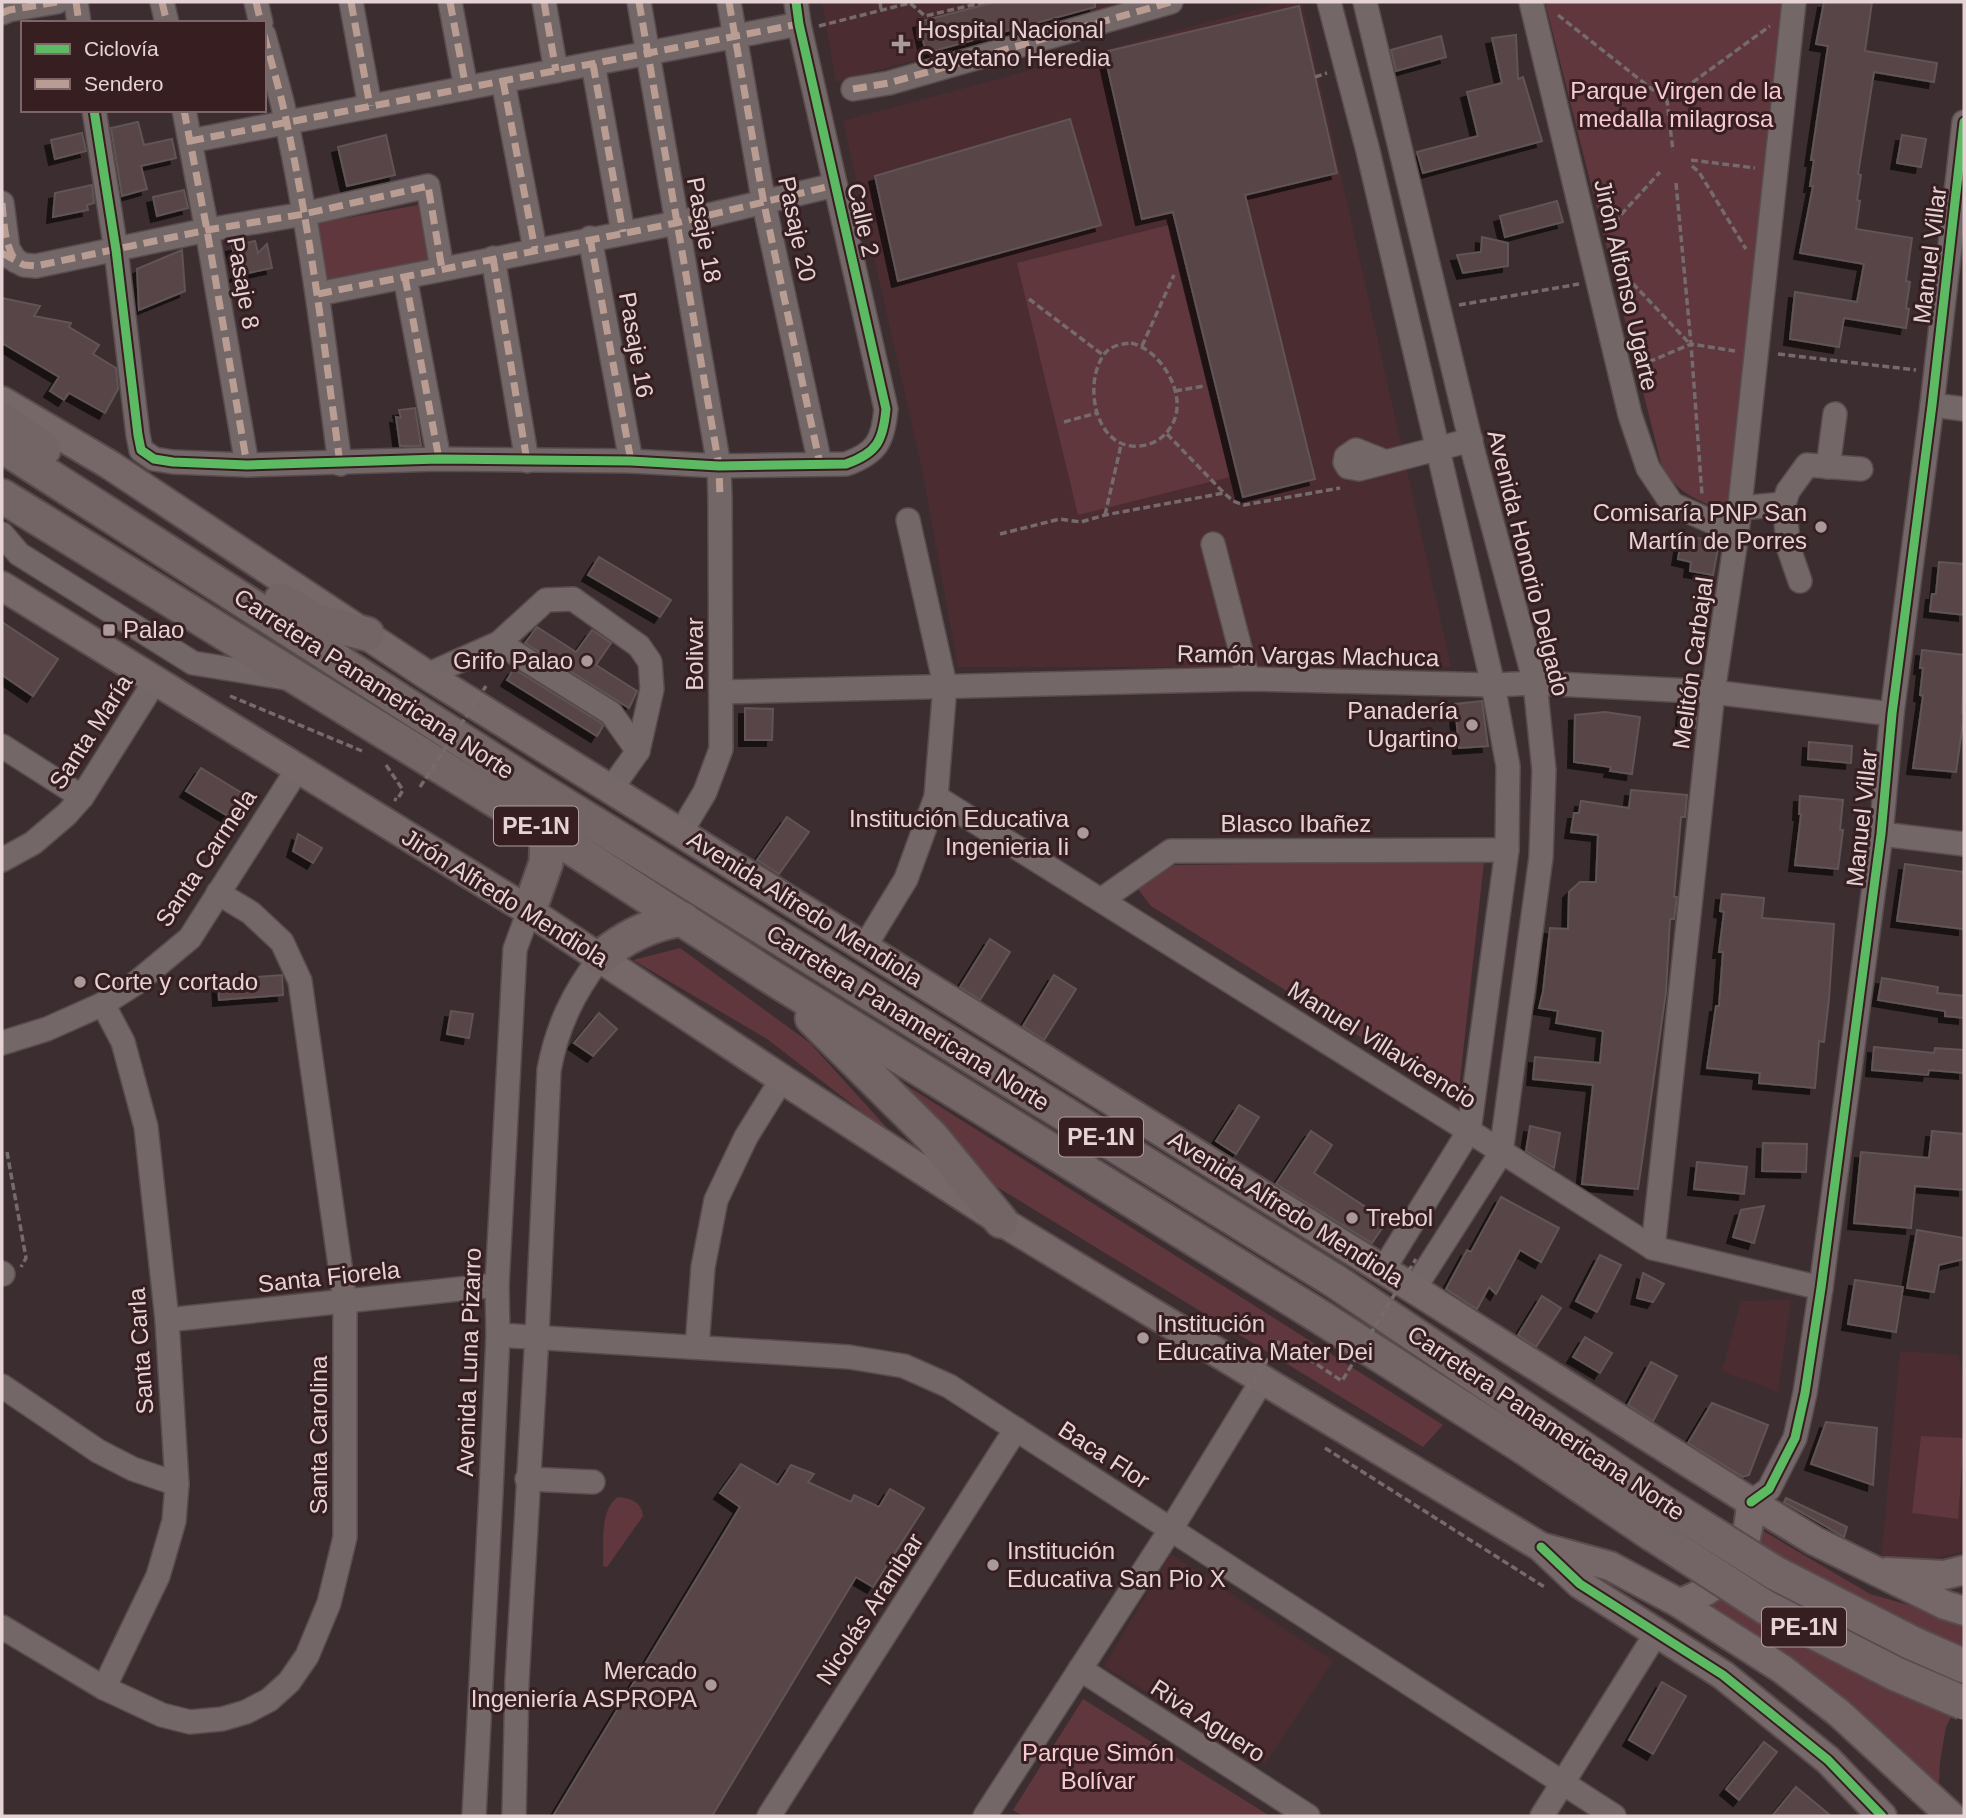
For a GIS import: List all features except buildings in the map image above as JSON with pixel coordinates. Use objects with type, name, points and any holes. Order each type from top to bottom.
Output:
[{"type":"highway","points":[[2,420],[84,476],[101,511]]},
{"type":"highway","name":"Carretera Panamericana Norte","points":[[2,446],[527,782],[1335,1282],[1660,1520],[1765,1607],[1896,1674],[1964,1703]]},
{"type":"highway","name":"Carretera Panamericana Norte","points":[[2,496],[547,832],[771,977],[1322,1318],[1513,1441],[1660,1520],[1964,1666]]},
{"type":"highway","points":[[201,572],[244,579],[316,621],[367,634]]},
{"type":"highway","points":[[529,911],[546,863],[547,832]]},
{"type":"highway","points":[[600,958],[633,934],[665,922],[683,919]]},
{"type":"highway","points":[[771,977],[932,1137],[1001,1221]]},
{"type":"main road","points":[[2,401],[110,465],[367,634]]},
{"type":"main road","name":"Jirón Alfredo Mendiola","points":[[2,586],[529,911],[1001,1221]]},
{"type":"main road","name":"Avenida Alfredo Mendiola","points":[[367,634],[427,675],[865,946],[1751,1502],[1815,1541],[1875,1572],[1945,1605],[1964,1611]]},
{"type":"main road","points":[[1001,1221],[1541,1547],[1580,1584],[1723,1675],[1828,1760],[1882,1816]]},
{"type":"main road","points":[[1679,1603],[1703,1595],[1720,1583],[1736,1562],[1747,1539],[1751,1502]]},
{"type":"main road","points":[[1541,1547],[1610,1566],[1679,1603],[1782,1669],[1839,1713],[1951,1816]]},
{"type":"main road","points":[[1875,1572],[1944,1575],[1964,1570]]},
{"type":"street","points":[[2,13],[57,2]]},
{"type":"street","points":[[76,2],[79,21]]},
{"type":"street","points":[[162,2],[167,21]]},
{"type":"street","points":[[256,2],[261,21]]},
{"type":"street","points":[[351,2],[370,106]]},
{"type":"street","points":[[450,2],[466,88]]},
{"type":"street","points":[[544,2],[556,71]]},
{"type":"street","name":"Pasaje 18","points":[[639,2],[719,466]]},
{"type":"street","name":"Pasaje 20","points":[[729,2],[764,204],[821,464]]},
{"type":"street","points":[[853,89],[889,83],[1171,2]]},
{"type":"street","points":[[1329,2],[1368,151],[1493,685],[1508,766],[1507,850],[1469,1131],[1383,1270]]},
{"type":"street","name":"Avenida Honorio Delgado","points":[[1365,2],[1471,440],[1535,683],[1545,770],[1541,857],[1501,1153],[1414,1289]]},
{"type":"street","name":"Jirón Alfonso Ugarte","points":[[1531,2],[1630,415],[1648,468],[1672,505],[1738,533]]},
{"type":"street","name":"Melitón Carbajal","points":[[1653,1248],[1713,692],[1738,533],[1793,9]]},
{"type":"street","points":[[190,141],[735,36],[798,19]]},
{"type":"street","name":"Calle 2","points":[[798,19],[886,409],[884,428],[877,446],[864,457],[846,464],[821,464]]},
{"type":"street","points":[[266,43],[287,122],[304,214],[340,464]]},
{"type":"street","points":[[593,64],[623,232]]},
{"type":"street","points":[[503,81],[535,249]]},
{"type":"street","points":[[94,112],[116,250],[141,450],[154,459],[247,465],[340,464],[439,458],[631,461],[719,466],[821,464]]},
{"type":"street","name":"Pasaje 8","points":[[184,112],[247,465]]},
{"type":"street","name":"Manuel Villar","points":[[1751,1502],[1769,1489],[1795,1438],[1805,1393],[1881,834],[1892,714],[1932,405],[1964,122]]},
{"type":"street","points":[[317,294],[676,223],[835,185]]},
{"type":"street","points":[[2,203],[9,257],[24,265],[36,266],[207,230],[304,214],[428,186],[442,269]]},
{"type":"street","name":"Pasaje 16","points":[[590,238],[631,461]]},
{"type":"street","points":[[493,258],[527,461]]},
{"type":"street","points":[[405,277],[439,458]]},
{"type":"street","points":[[1932,405],[1964,409]]},
{"type":"street","points":[[1828,467],[1835,414]]},
{"type":"street","points":[[1386,462],[1471,440]]},
{"type":"street","name":"Bolivar","points":[[681,832],[705,792],[721,749],[722,592],[719,466]]},
{"type":"street","points":[[1800,581],[1789,549],[1784,504],[1788,491],[1805,466],[1861,469]]},
{"type":"street","points":[[1740,508],[1784,504]]},
{"type":"street","points":[[865,946],[906,879],[936,797],[944,685],[908,520]]},
{"type":"street","points":[[2,534],[19,554],[193,663],[299,680]]},
{"type":"street","points":[[1213,544],[1248,679]]},
{"type":"street","points":[[427,675],[499,643],[545,600],[573,599],[639,646],[650,662],[652,690],[638,751],[611,789]]},
{"type":"street","points":[[499,643],[611,713],[638,751]]},
{"type":"street","name":"Ramón Vargas Machuca","points":[[721,692],[1248,679],[1493,685],[1535,683],[1713,692],[1892,714]]},
{"type":"street","name":"Santa María","points":[[2,860],[33,843],[67,814],[82,797],[155,681]]},
{"type":"street","points":[[2,746],[82,797]]},
{"type":"street","name":"Santa Carmela","points":[[2,1042],[47,1029],[103,1004],[136,983],[190,938],[297,769]]},
{"type":"street","name":"Manuel Villavicencio","points":[[936,797],[1653,1248],[1821,1288]]},
{"type":"street","points":[[1881,834],[1964,844]]},
{"type":"street","name":"Blasco Ibañez","points":[[1101,900],[1171,851],[1507,850]]},
{"type":"street","name":"Santa Carolina","points":[[2,1627],[104,1688],[162,1715],[190,1722],[222,1719],[246,1712],[269,1700],[289,1682],[307,1656],[329,1604],[345,1537],[345,1301],[300,981],[282,942],[251,913],[218,893]]},
{"type":"street","name":"Avenida Luna Pizarro","points":[[474,1816],[498,1335],[497,1285],[515,949],[529,911]]},
{"type":"street","points":[[514,1816],[517,1681],[549,1070],[561,1020],[583,980],[600,958]]},
{"type":"street","name":"Santa Carla","points":[[103,1004],[122,1042],[146,1127],[167,1320],[177,1484],[174,1521],[158,1576],[104,1688]]},
{"type":"street","points":[[697,1347],[702,1267],[716,1200],[746,1137],[782,1079]]},
{"type":"street","name":"Santa Fiorela","points":[[167,1320],[497,1285]]},
{"type":"street","name":"Baca Flor","points":[[498,1335],[849,1357],[904,1366],[949,1386],[1614,1816]]},
{"type":"street","points":[[985,1816],[1171,1529],[1262,1379]]},
{"type":"street","points":[[2,1385],[98,1451],[133,1469],[177,1484]]},
{"type":"street","name":"Nicolás Aranibar","points":[[769,1816],[1016,1430]]},
{"type":"street","points":[[527,1479],[593,1482]]},
{"type":"street","points":[[1542,1816],[1657,1632]]},
{"type":"street","name":"Riva Aguero","points":[[1080,1669],[1308,1816]]},
{"type":"path","points":[[880,2],[881,9]]},
{"type":"path","points":[[798,19],[881,9],[911,2],[925,16],[985,2]]},
{"type":"path","points":[[1667,101],[1793,9]]},
{"type":"path","points":[[1554,12],[1667,101],[1673,151]]},
{"type":"path","points":[[1752,260],[1691,163],[1776,170]]},
{"type":"path","points":[[1590,249],[1660,172]]},
{"type":"path","points":[[1676,183],[1704,518]]},
{"type":"path","points":[[1440,308],[1598,281],[1622,272],[1691,344]]},
{"type":"path","points":[[1142,346],[1174,275]]},
{"type":"path","points":[[1030,299],[1103,355]]},
{"type":"path","points":[[1119,344],[1142,346],[1156,358],[1175,391],[1175,417],[1166,434],[1147,445],[1136,447],[1121,444],[1106,433],[1097,413],[1096,374],[1103,355],[1119,344]]},
{"type":"path","points":[[1620,374],[1691,344],[1757,354],[1936,372]]},
{"type":"path","points":[[1175,391],[1204,386]]},
{"type":"path","points":[[1064,422],[1097,413]]},
{"type":"path","points":[[1166,434],[1238,504],[1343,488]]},
{"type":"path","points":[[1105,515],[1121,444]]},
{"type":"path","points":[[1000,534],[1060,520],[1081,522],[1224,493]]},
{"type":"path","points":[[420,787],[486,686]]},
{"type":"path","points":[[383,761],[403,790],[397,800],[384,797]]},
{"type":"path","points":[[2,1273],[21,1267],[26,1258],[7,1152]]},
{"type":"path","points":[[1242,1401],[1280,1340],[1342,1381],[1416,1259]]},
{"type":"path","points":[[1321,1445],[1553,1592]]},
{"type":"shaded area","name":"Hospital Nacional Cayetano Heredia","points":[[822,2],[1122,2],[836,82]]},
{"type":"shaded area","points":[[1282,2],[1302,2],[1451,667],[958,667],[922,469],[843,121]]},
{"type":"shaded area","points":[[1791,1300],[1778,1392],[1722,1371],[1741,1301]]},
{"type":"shaded area","points":[[1900,1351],[1958,1355],[1964,1376],[1964,1551],[1924,1561],[1881,1563]]},
{"type":"shaded area","points":[[1171,1554],[1333,1661],[1265,1764],[1104,1666]]},
{"type":"green space","name":"Parque Virgen de la medalla milagrosa","points":[[1545,2],[1791,2],[1734,505],[1724,511],[1690,496],[1663,471]]},
{"type":"green space","points":[[418,205],[429,265],[325,284],[314,224]]},
{"type":"green space","points":[[1169,225],[1230,477],[1078,515],[1017,263]]},
{"type":"green space","points":[[1484,862],[1458,1098],[1151,906],[1134,884],[1175,865]]},
{"type":"green space","points":[[680,948],[810,1043],[896,1138],[767,1039],[633,960]]},
{"type":"green space","points":[[879,1068],[1443,1425],[1423,1447],[997,1187]]},
{"type":"green space","points":[[1921,1436],[1964,1438],[1958,1519],[1912,1513]]},
{"type":"green space","points":[[618,1497],[635,1502],[643,1516],[607,1567],[603,1566],[605,1519],[612,1503]]},
{"type":"green space","points":[[1760,1529],[1870,1594],[1964,1621],[1964,1691],[1946,1727],[1940,1762],[1938,1801],[1702,1609],[1721,1599],[1760,1543]]},
{"type":"green space","name":"Parque Simón Bolívar","points":[[1083,1699],[1270,1816],[1023,1816],[1013,1810]]},
{"type":"marked path","points":[[2,13],[57,2]]},
{"type":"marked path","points":[[76,2],[79,21]]},
{"type":"marked path","points":[[162,2],[167,21]]},
{"type":"marked path","points":[[256,2],[261,21]]},
{"type":"marked path","points":[[351,2],[370,106]]},
{"type":"marked path","points":[[450,2],[466,88]]},
{"type":"marked path","points":[[544,2],[556,71]]},
{"type":"marked path","points":[[639,2],[719,466],[720,498]]},
{"type":"marked path","points":[[729,2],[764,204],[820,464]]},
{"type":"marked path","points":[[853,89],[889,83],[1171,2]]},
{"type":"marked path","points":[[190,141],[799,24]]},
{"type":"marked path","points":[[266,42],[285,113],[303,208],[340,464]]},
{"type":"marked path","points":[[593,64],[623,232]]},
{"type":"marked path","points":[[503,81],[535,249]]},
{"type":"marked path","points":[[184,112],[247,465]]},
{"type":"marked path","points":[[318,294],[676,223],[835,185]]},
{"type":"marked path","points":[[2,253],[24,265],[36,266],[207,230],[304,214],[428,186],[442,269]]},
{"type":"marked path","points":[[2,203],[7,239],[15,260]]},
{"type":"marked path","points":[[590,238],[631,461]]},
{"type":"marked path","points":[[493,258],[527,461]]},
{"type":"marked path","points":[[405,277],[439,459]]},
{"type":"cycle path","points":[[94,112],[116,250],[138,435],[141,450],[154,459],[247,465],[439,459],[631,461],[719,466],[846,464],[865,455],[876,444],[883,430],[886,409],[796,2]]},
{"type":"cycle path","points":[[1751,1502],[1769,1489],[1795,1438],[1805,1393],[1881,834],[1892,714],[1932,405],[1964,122]]},
{"type":"cycle path","points":[[1541,1547],[1580,1584],[1723,1675],[1828,1760],[1882,1816]]},
{"type":"place","name":"Hospital Nacional Cayetano Heredia","points":[[901,44]]},
{"type":"place","name":"Comisaría PNP San Martín de Porres","points":[[1821,527]]},
{"type":"place","name":"Palao","points":[[109,630]]},
{"type":"place","name":"Grifo Palao","points":[[587,661]]},
{"type":"place","name":"Panadería Ugartino","points":[[1472,725]]},
{"type":"place","name":"Institución Educativa Ingenieria Ii","points":[[1083,833]]},
{"type":"place","name":"Corte y cortado","points":[[80,982]]},
{"type":"place","name":"Trebol","points":[[1352,1218]]},
{"type":"place","name":"Institución Educativa Mater Dei","points":[[1143,1338]]},
{"type":"place","name":"Institución Educativa San Pio X","points":[[993,1565]]},
{"type":"place","name":"Mercado Ingeniería ASPROPA","points":[[711,1685]]}]
